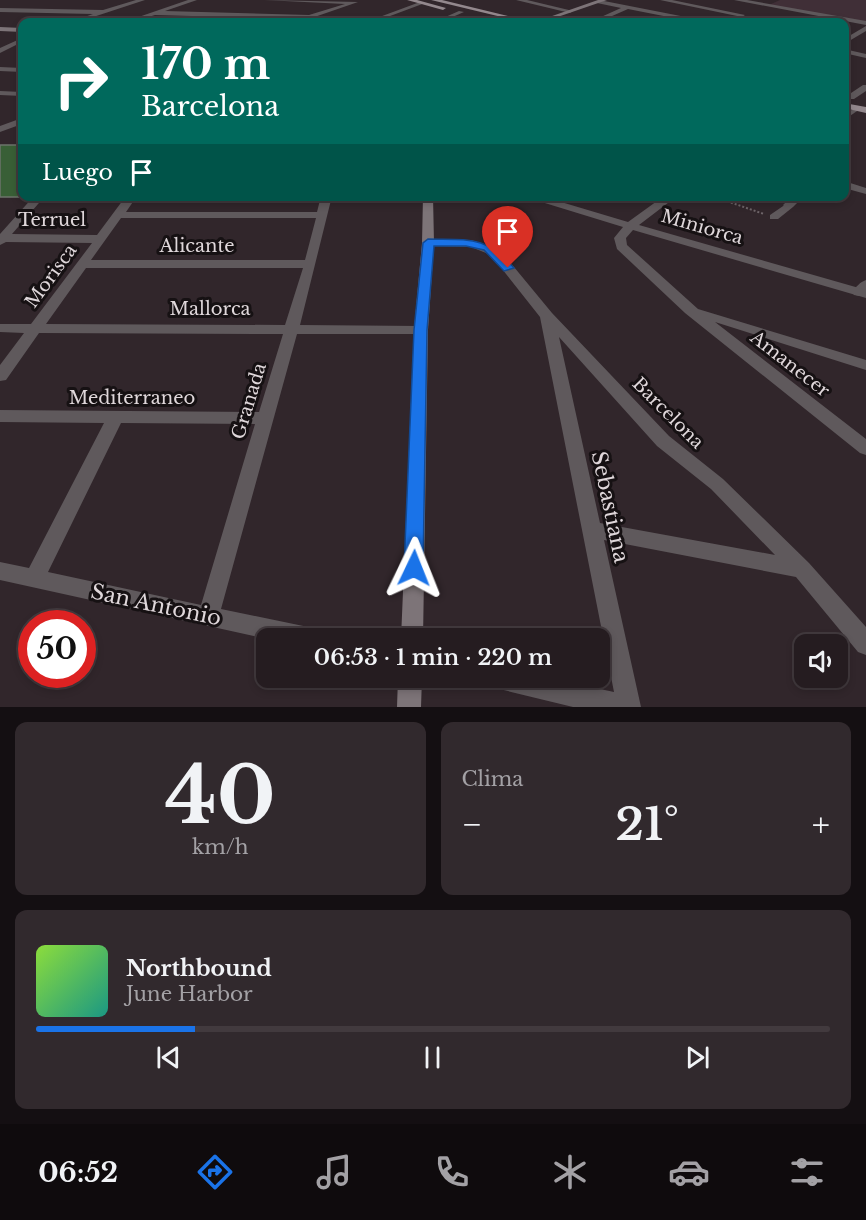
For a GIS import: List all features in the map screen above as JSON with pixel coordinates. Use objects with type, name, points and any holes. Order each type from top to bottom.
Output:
[{"type":"main road","points":[[410,0],[483,18]]},
{"type":"main road","points":[[434,0],[511,18]]},
{"type":"main road","points":[[551,18],[602,1]]},
{"type":"main road","points":[[0,29],[18,30]]},
{"type":"main road","points":[[849,96],[866,100]]},
{"type":"main road","points":[[411,628],[421,330],[428,243],[428,201]]},
{"type":"main road","points":[[409,707],[410,688]]},
{"type":"street","points":[[0,4],[8,0]]},
{"type":"street","points":[[85,18],[142,0]]},
{"type":"street","points":[[138,18],[194,0]]},
{"type":"street","points":[[267,0],[358,1]]},
{"type":"street","points":[[524,0],[570,11]]},
{"type":"street","points":[[663,0],[742,15]]},
{"type":"street","points":[[737,0],[832,18]]},
{"type":"street","points":[[735,18],[777,0]]},
{"type":"street","points":[[305,18],[358,1]]},
{"type":"street","points":[[602,1],[679,18]]},
{"type":"street","points":[[380,18],[422,3]]},
{"type":"street","points":[[603,18],[626,8]]},
{"type":"street","points":[[0,10],[102,12]]},
{"type":"street","points":[[447,18],[462,12]]},
{"type":"street","points":[[152,13],[309,17]]},
{"type":"street","points":[[807,18],[815,14]]},
{"type":"street","points":[[849,22],[866,26]]},
{"type":"street","points":[[849,39],[866,26]]},
{"type":"street","points":[[853,36],[866,39]]},
{"type":"street","points":[[2,50],[18,42]]},
{"type":"street","points":[[2,50],[18,49]]},
{"type":"street","points":[[849,52],[866,56]]},
{"type":"street","points":[[0,69],[18,70]]},
{"type":"street","points":[[849,96],[866,87]]},
{"type":"street","points":[[0,93],[18,94]]},
{"type":"street","points":[[0,123],[18,122]]},
{"type":"street","points":[[0,129],[18,122]]},
{"type":"street","points":[[849,186],[866,191]]},
{"type":"street","points":[[1,239],[35,201]]},
{"type":"street","name":"Morisca","points":[[0,376],[129,201]]},
{"type":"street","name":"Granada","points":[[208,617],[292,328],[325,201]]},
{"type":"street","name":"Miniorca","points":[[546,201],[864,290]]},
{"type":"street","points":[[631,225],[665,201]]},
{"type":"street","points":[[774,217],[794,201]]},
{"type":"street","points":[[119,215],[321,215]]},
{"type":"street","name":"Amanecer","points":[[631,225],[620,238],[621,246],[690,310],[866,448]]},
{"type":"street","name":"Terruel","points":[[1,239],[100,239]]},
{"type":"street","name":"Barcelona","points":[[428,243],[466,243],[487,247],[495,252],[547,316],[663,441],[717,484],[802,569],[866,644]]},
{"type":"street","name":"Alicante","points":[[83,264],[310,264]]},
{"type":"street","name":"Amanecer","points":[[690,310],[866,365]]},
{"type":"street","name":"Sebastiana","points":[[547,316],[628,707]]},
{"type":"street","name":"Mallorca","points":[[0,328],[421,330]]},
{"type":"street","name":"Mediterraneo","points":[[0,416],[264,418]]},
{"type":"street","points":[[34,579],[115,418]]},
{"type":"street","points":[[592,530],[802,569]]},
{"type":"street","name":"San Antonio","points":[[0,571],[260,628]]},
{"type":"street","points":[[541,688],[628,707]]},
{"type":"path","points":[[727,201],[774,217]]},
{"type":"shaded area","points":[[780,0],[866,0],[866,22],[849,18],[769,5]]},
{"type":"building","points":[[0,145],[18,145],[18,197],[0,197]]},
{"type":"route","points":[[414,568],[421,330],[428,243],[466,243],[487,247],[495,252],[508,268]]}]
